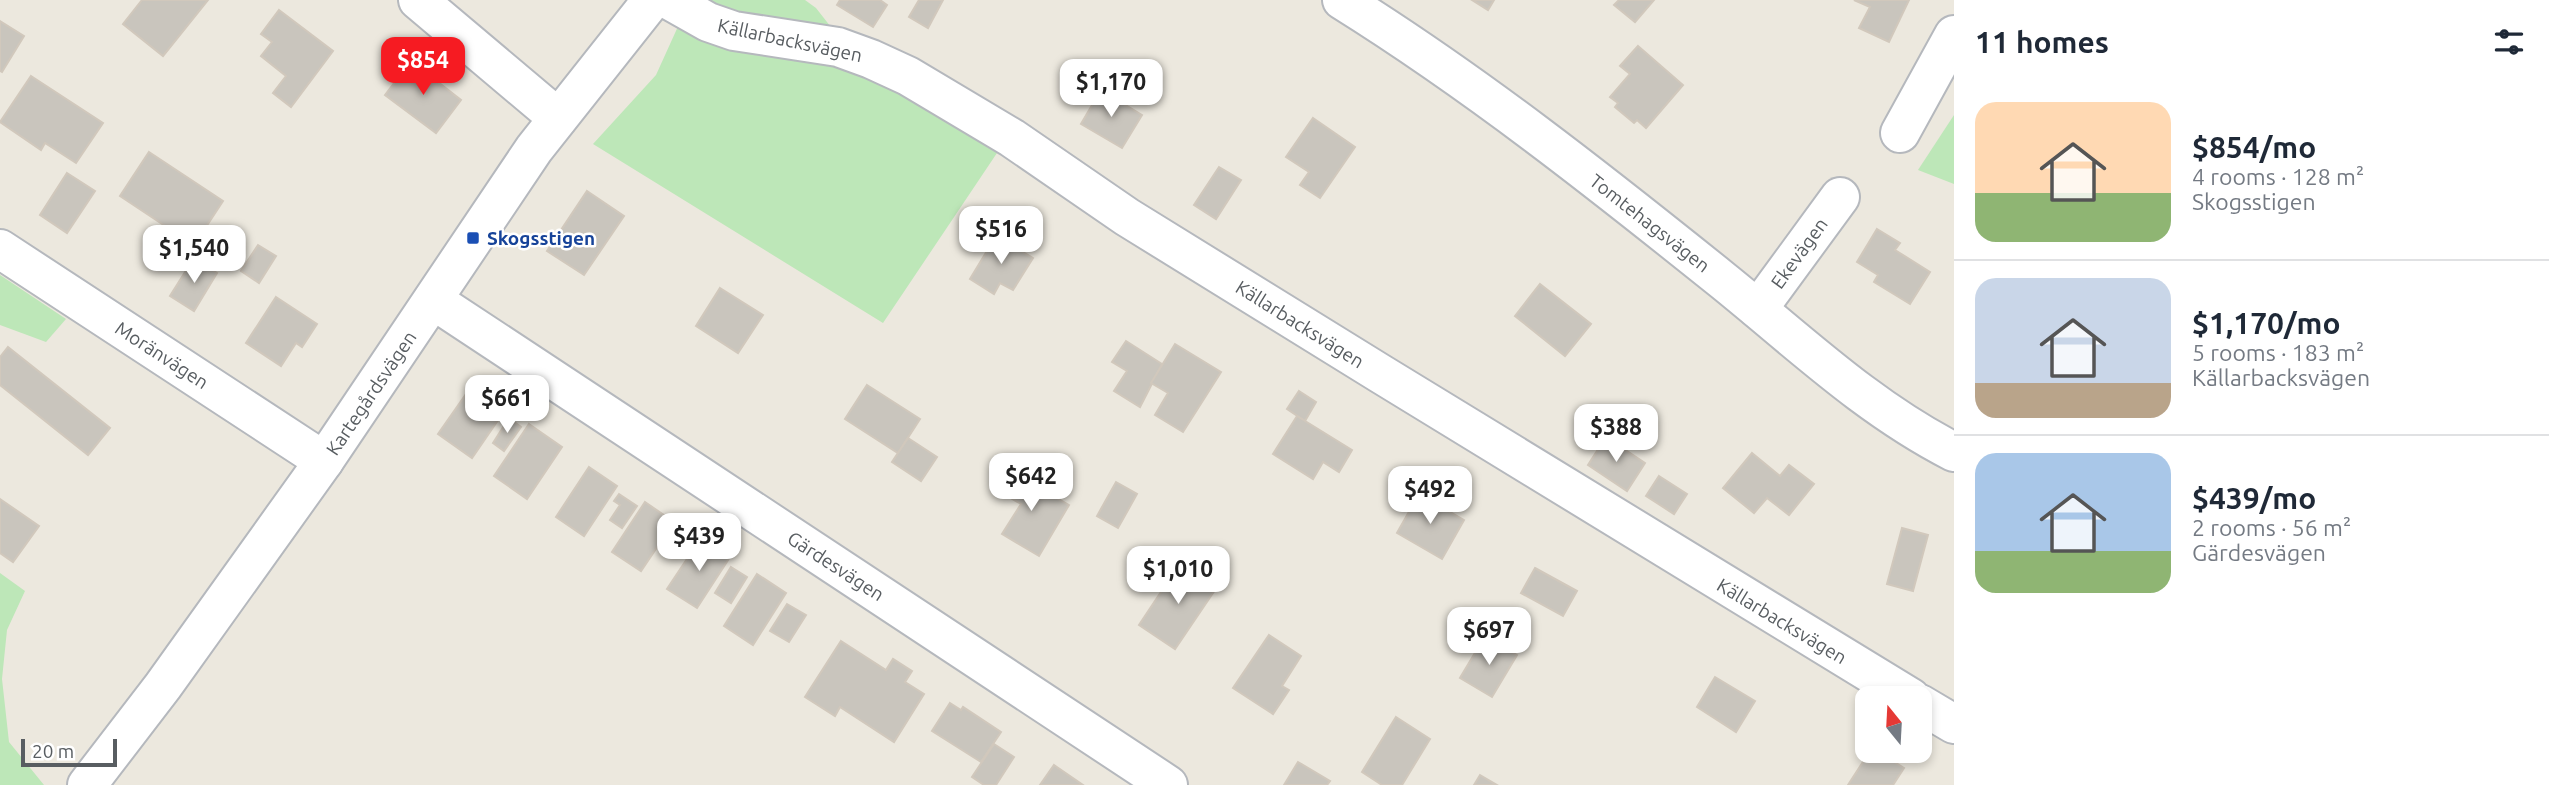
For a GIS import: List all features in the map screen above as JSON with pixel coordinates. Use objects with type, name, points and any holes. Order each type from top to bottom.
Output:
[{"type":"street","points":[[418,0],[558,118]]},
{"type":"street","name":"Kartegårdsvägen","points":[[87,785],[163,686],[324,461],[496,205],[558,118],[614,52],[652,0]]},
{"type":"street","name":"Källarbacksvägen","points":[[669,0],[708,22],[734,31],[838,47],[908,76],[1012,138],[1128,217],[1404,389],[1891,686]]},
{"type":"street","name":"Tomtehagsvägen","points":[[1342,0],[1434,59],[1502,109],[1758,309],[1881,410],[1954,452]]},
{"type":"street","points":[[1900,132],[1954,35]]},
{"type":"street","name":"Ekevägen","points":[[1758,309],[1840,197]]},
{"type":"street","name":"Moränvägen","points":[[0,249],[324,461]]},
{"type":"street","name":"Gärdesvägen","points":[[433,300],[1168,785]]},
{"type":"street","points":[[1932,711],[1954,724]]},
{"type":"green space","points":[[690,0],[805,0],[816,8],[867,73],[997,153],[883,323],[593,144],[656,75]]},
{"type":"green space","points":[[1954,115],[1954,184],[1918,170]]},
{"type":"green space","points":[[0,275],[66,319],[46,342],[0,325]]},
{"type":"green space","points":[[0,573],[25,591],[7,630],[2,679],[9,742],[44,785],[0,785]]},
{"type":"building","points":[[142,0],[208,0],[163,56],[123,24]]},
{"type":"building","points":[[840,0],[880,0],[887,5],[873,27],[837,5]]},
{"type":"building","points":[[919,0],[943,0],[928,28],[909,17]]},
{"type":"building","points":[[1472,0],[1494,0],[1488,10]]},
{"type":"building","points":[[1619,0],[1654,0],[1635,22],[1614,5]]},
{"type":"building","points":[[1854,0],[1909,0],[1889,42],[1859,28],[1870,7]]},
{"type":"building","points":[[279,10],[333,51],[291,107],[273,93],[286,76],[261,56],[272,42],[261,34]]},
{"type":"building","points":[[0,21],[24,36],[2,72],[0,71]]},
{"type":"building","points":[[1638,46],[1683,85],[1646,128],[1637,120],[1634,123],[1615,107],[1618,103],[1610,97],[1630,74],[1620,66]]},
{"type":"building","points":[[411,61],[461,100],[436,133],[385,95]]},
{"type":"building","points":[[31,76],[103,123],[76,163],[45,143],[41,150],[0,122]]},
{"type":"building","points":[[1101,90],[1142,115],[1122,148],[1081,124]]},
{"type":"building","points":[[1313,118],[1355,147],[1320,198],[1300,185],[1309,172],[1286,157]]},
{"type":"building","points":[[149,152],[223,201],[194,245],[120,196]]},
{"type":"building","points":[[1219,167],[1241,180],[1216,219],[1194,205]]},
{"type":"building","points":[[67,173],[95,191],[67,233],[40,215]]},
{"type":"building","points":[[587,191],[624,216],[584,275],[547,251]]},
{"type":"building","points":[[1877,229],[1900,243],[1895,250],[1930,272],[1910,304],[1874,282],[1878,275],[1857,262]]},
{"type":"building","points":[[996,236],[1033,258],[1013,290],[1000,283],[994,294],[970,279]]},
{"type":"building","points":[[258,245],[276,256],[259,283],[241,271]]},
{"type":"building","points":[[194,258],[217,273],[194,311],[170,296]]},
{"type":"building","points":[[1540,284],[1591,324],[1565,356],[1515,316]]},
{"type":"building","points":[[720,288],[763,315],[738,353],[696,326]]},
{"type":"building","points":[[276,297],[317,324],[302,347],[296,343],[281,366],[246,343]]},
{"type":"building","points":[[1126,341],[1162,364],[1140,407],[1114,391],[1127,371],[1112,362]]},
{"type":"building","points":[[1175,344],[1221,372],[1183,432],[1155,415],[1168,393],[1151,383]]},
{"type":"building","points":[[8,347],[110,428],[88,455],[0,385],[0,357]]},
{"type":"building","points":[[867,385],[920,419],[898,453],[845,419]]},
{"type":"building","points":[[471,387],[505,410],[472,458],[438,434]]},
{"type":"building","points":[[1299,391],[1316,402],[1305,421],[1287,409]]},
{"type":"building","points":[[1297,416],[1352,450],[1339,472],[1323,462],[1313,479],[1273,454]]},
{"type":"building","points":[[509,418],[521,427],[504,451],[493,443]]},
{"type":"building","points":[[529,424],[562,447],[527,499],[494,476]]},
{"type":"building","points":[[1606,437],[1645,463],[1627,491],[1588,465]]},
{"type":"building","points":[[908,438],[937,457],[921,481],[892,462]]},
{"type":"building","points":[[1752,453],[1780,476],[1789,465],[1814,484],[1789,515],[1767,498],[1754,513],[1723,488]]},
{"type":"building","points":[[589,467],[617,486],[584,536],[556,517]]},
{"type":"building","points":[[1007,469],[1069,505],[1039,556],[1002,534],[1021,504],[995,489]]},
{"type":"building","points":[[1659,476],[1687,494],[1674,514],[1646,496]]},
{"type":"building","points":[[1116,482],[1137,494],[1118,528],[1097,516]]},
{"type":"building","points":[[619,494],[637,506],[622,528],[610,520],[620,505],[614,501]]},
{"type":"building","points":[[1419,494],[1464,520],[1442,559],[1397,533]]},
{"type":"building","points":[[0,499],[39,526],[13,562],[0,553]]},
{"type":"building","points":[[645,502],[674,522],[641,571],[612,552]]},
{"type":"building","points":[[1902,528],[1928,535],[1913,591],[1887,584]]},
{"type":"building","points":[[676,529],[693,541],[684,554],[667,543]]},
{"type":"building","points":[[701,538],[730,557],[697,608],[667,589]]},
{"type":"building","points":[[1181,562],[1217,587],[1175,649],[1139,625]]},
{"type":"building","points":[[731,567],[747,577],[731,603],[715,593]]},
{"type":"building","points":[[1535,568],[1577,591],[1563,616],[1521,593]]},
{"type":"building","points":[[757,574],[786,593],[753,645],[724,626]]},
{"type":"building","points":[[787,604],[806,615],[789,642],[770,631]]},
{"type":"building","points":[[1269,635],[1301,656],[1282,686],[1289,690],[1273,714],[1233,688]]},
{"type":"building","points":[[1485,636],[1517,655],[1492,697],[1460,678]]},
{"type":"building","points":[[841,641],[886,670],[893,659],[912,671],[905,682],[924,694],[894,742],[840,707],[835,716],[805,697]]},
{"type":"building","points":[[1715,677],[1755,701],[1736,732],[1697,707]]},
{"type":"building","points":[[950,703],[961,710],[963,707],[1001,732],[981,762],[932,731]]},
{"type":"building","points":[[1396,717],[1430,739],[1402,785],[1382,785],[1362,772]]},
{"type":"building","points":[[994,744],[1014,757],[996,785],[984,785],[972,777]]},
{"type":"building","points":[[1298,762],[1330,781],[1327,785],[1284,785]]},
{"type":"building","points":[[1862,763],[1896,763],[1904,768],[1893,785],[1848,785]]},
{"type":"building","points":[[1054,765],[1083,785],[1040,785]]},
{"type":"building","points":[[1480,775],[1497,785],[1474,785]]},
{"type":"place","name":"Skogsstigen","points":[[473,238]]}]
